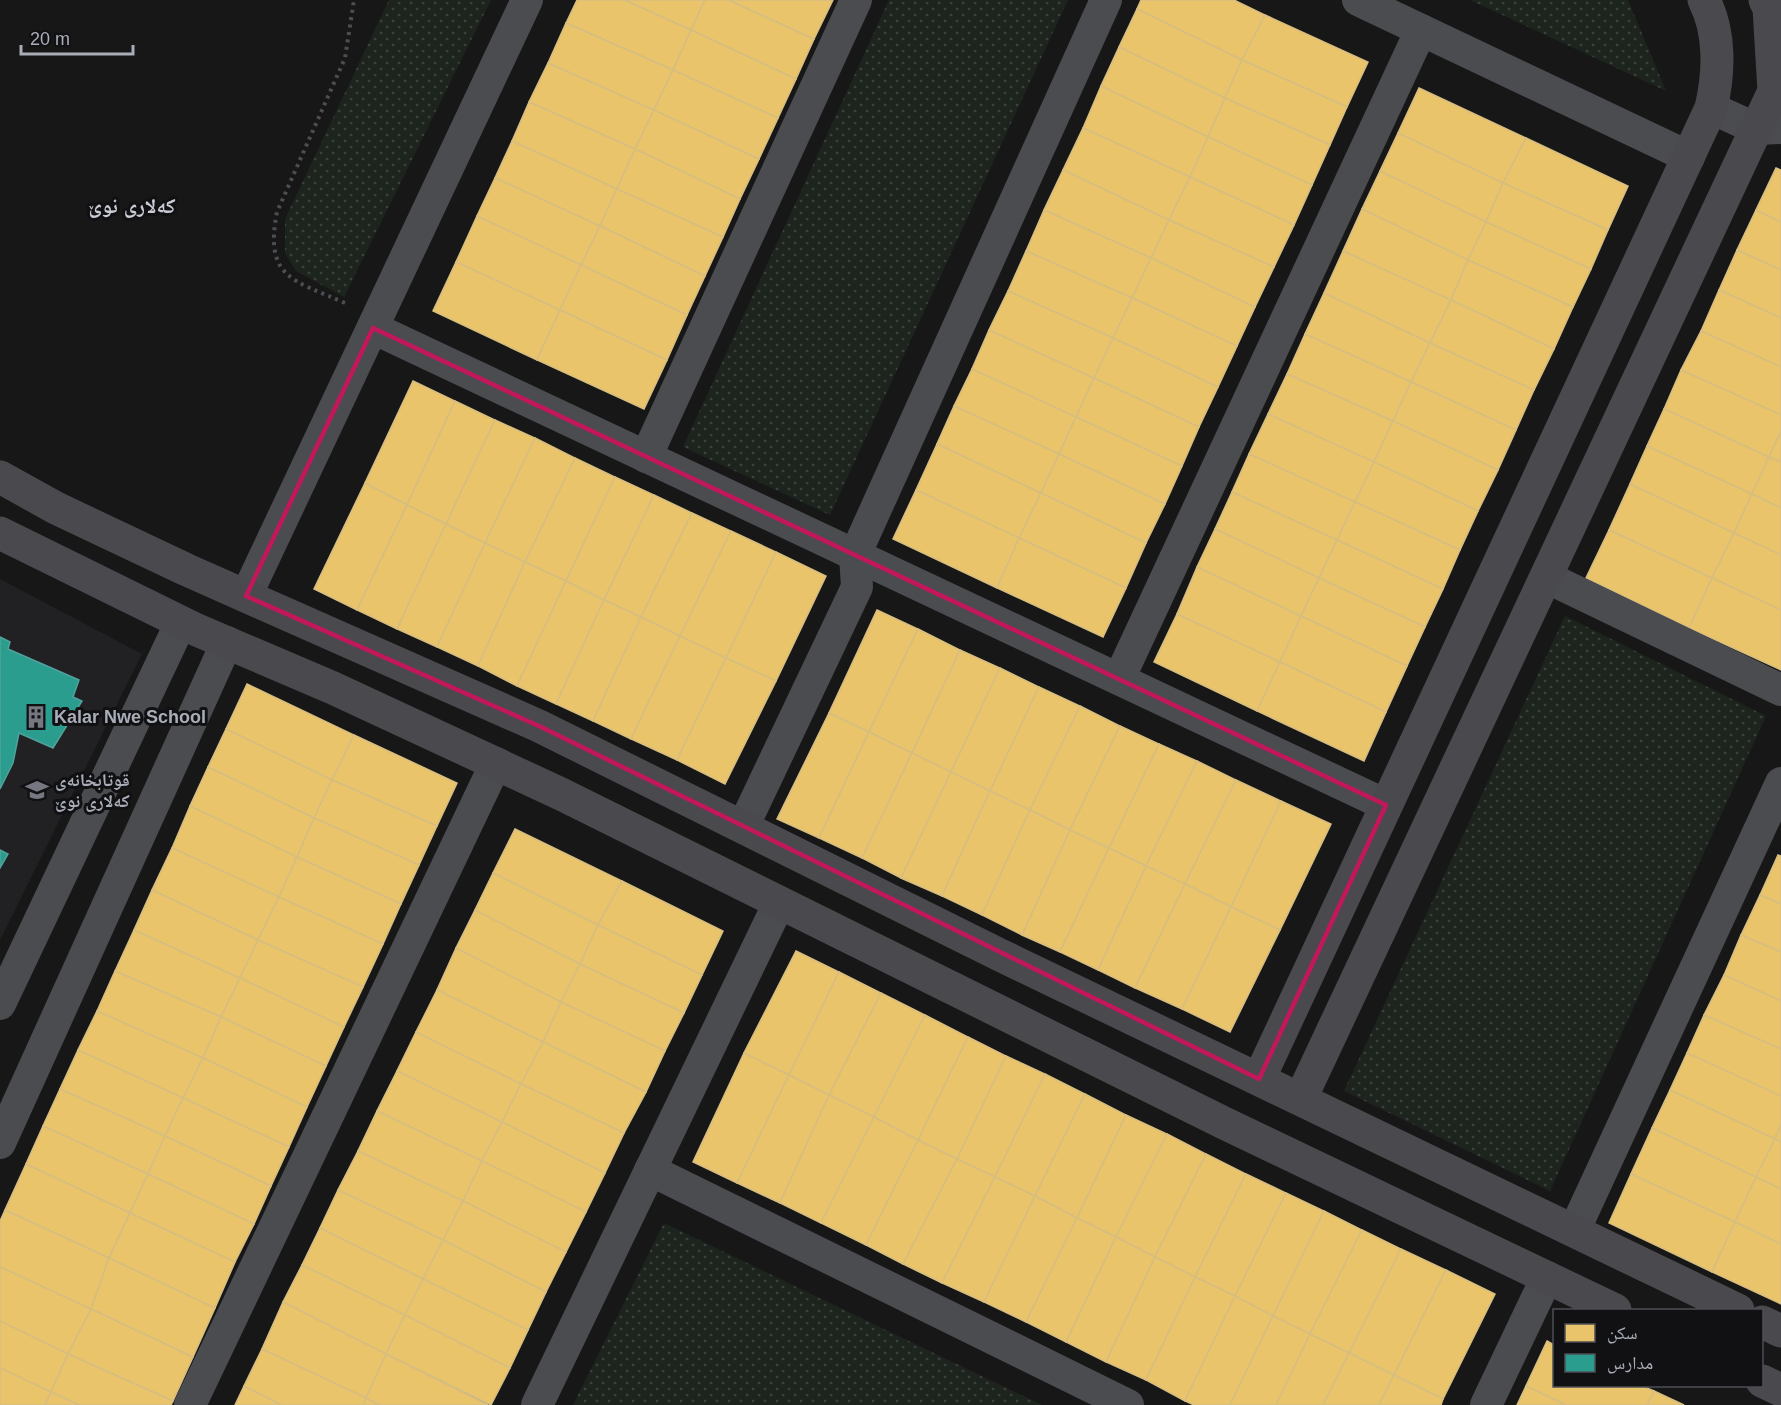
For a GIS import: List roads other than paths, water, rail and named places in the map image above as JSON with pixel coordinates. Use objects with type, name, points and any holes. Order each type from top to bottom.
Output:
[{"type":"street","points":[[246,596],[527,0]]},
{"type":"street","points":[[646,457],[856,0]]},
{"type":"street","points":[[743,827],[857,587],[855,555],[1106,0]]},
{"type":"street","points":[[1358,0],[1689,157]]},
{"type":"street","points":[[1259,1078],[1711,108],[1718,77],[1712,15],[1704,0]]},
{"type":"street","points":[[1301,1098],[1632,395],[1769,128],[1774,91],[1769,8],[1765,0]]},
{"type":"street","points":[[1119,679],[1421,30]]},
{"type":"street","points":[[1711,108],[1769,128]]},
{"type":"street","points":[[375,322],[646,457],[1386,805]]},
{"type":"street","points":[[1587,374],[1632,395]]},
{"type":"street","points":[[0,477],[109,534],[539,726],[1734,1309]]},
{"type":"street","points":[[0,533],[181,622],[333,688],[496,763],[1214,1118],[1612,1309]]},
{"type":"street","points":[[1546,577],[1781,690]]},
{"type":"street","points":[[0,1004],[181,622]]},
{"type":"street","points":[[0,1143],[227,642]]},
{"type":"street","points":[[190,1405],[496,763]]},
{"type":"street","points":[[1574,1231],[1781,783]]},
{"type":"street","points":[[537,1405],[779,903]]},
{"type":"street","points":[[650,1170],[1128,1405]]},
{"type":"street","points":[[1486,1405],[1546,1277]]},
{"type":"street","points":[[1763,1323],[1781,1331]]},
{"type":"street","points":[[1763,1382],[1781,1390]]},
{"type":"place","name":"Kalar Nwe School","points":[[36,717]]},
{"type":"place","name":"قوتابخانەی کەلاری نوێ","points":[[37,790]]},
{"type":"district","name":"کەلاری نوێ","points":[[132,206]]}]
